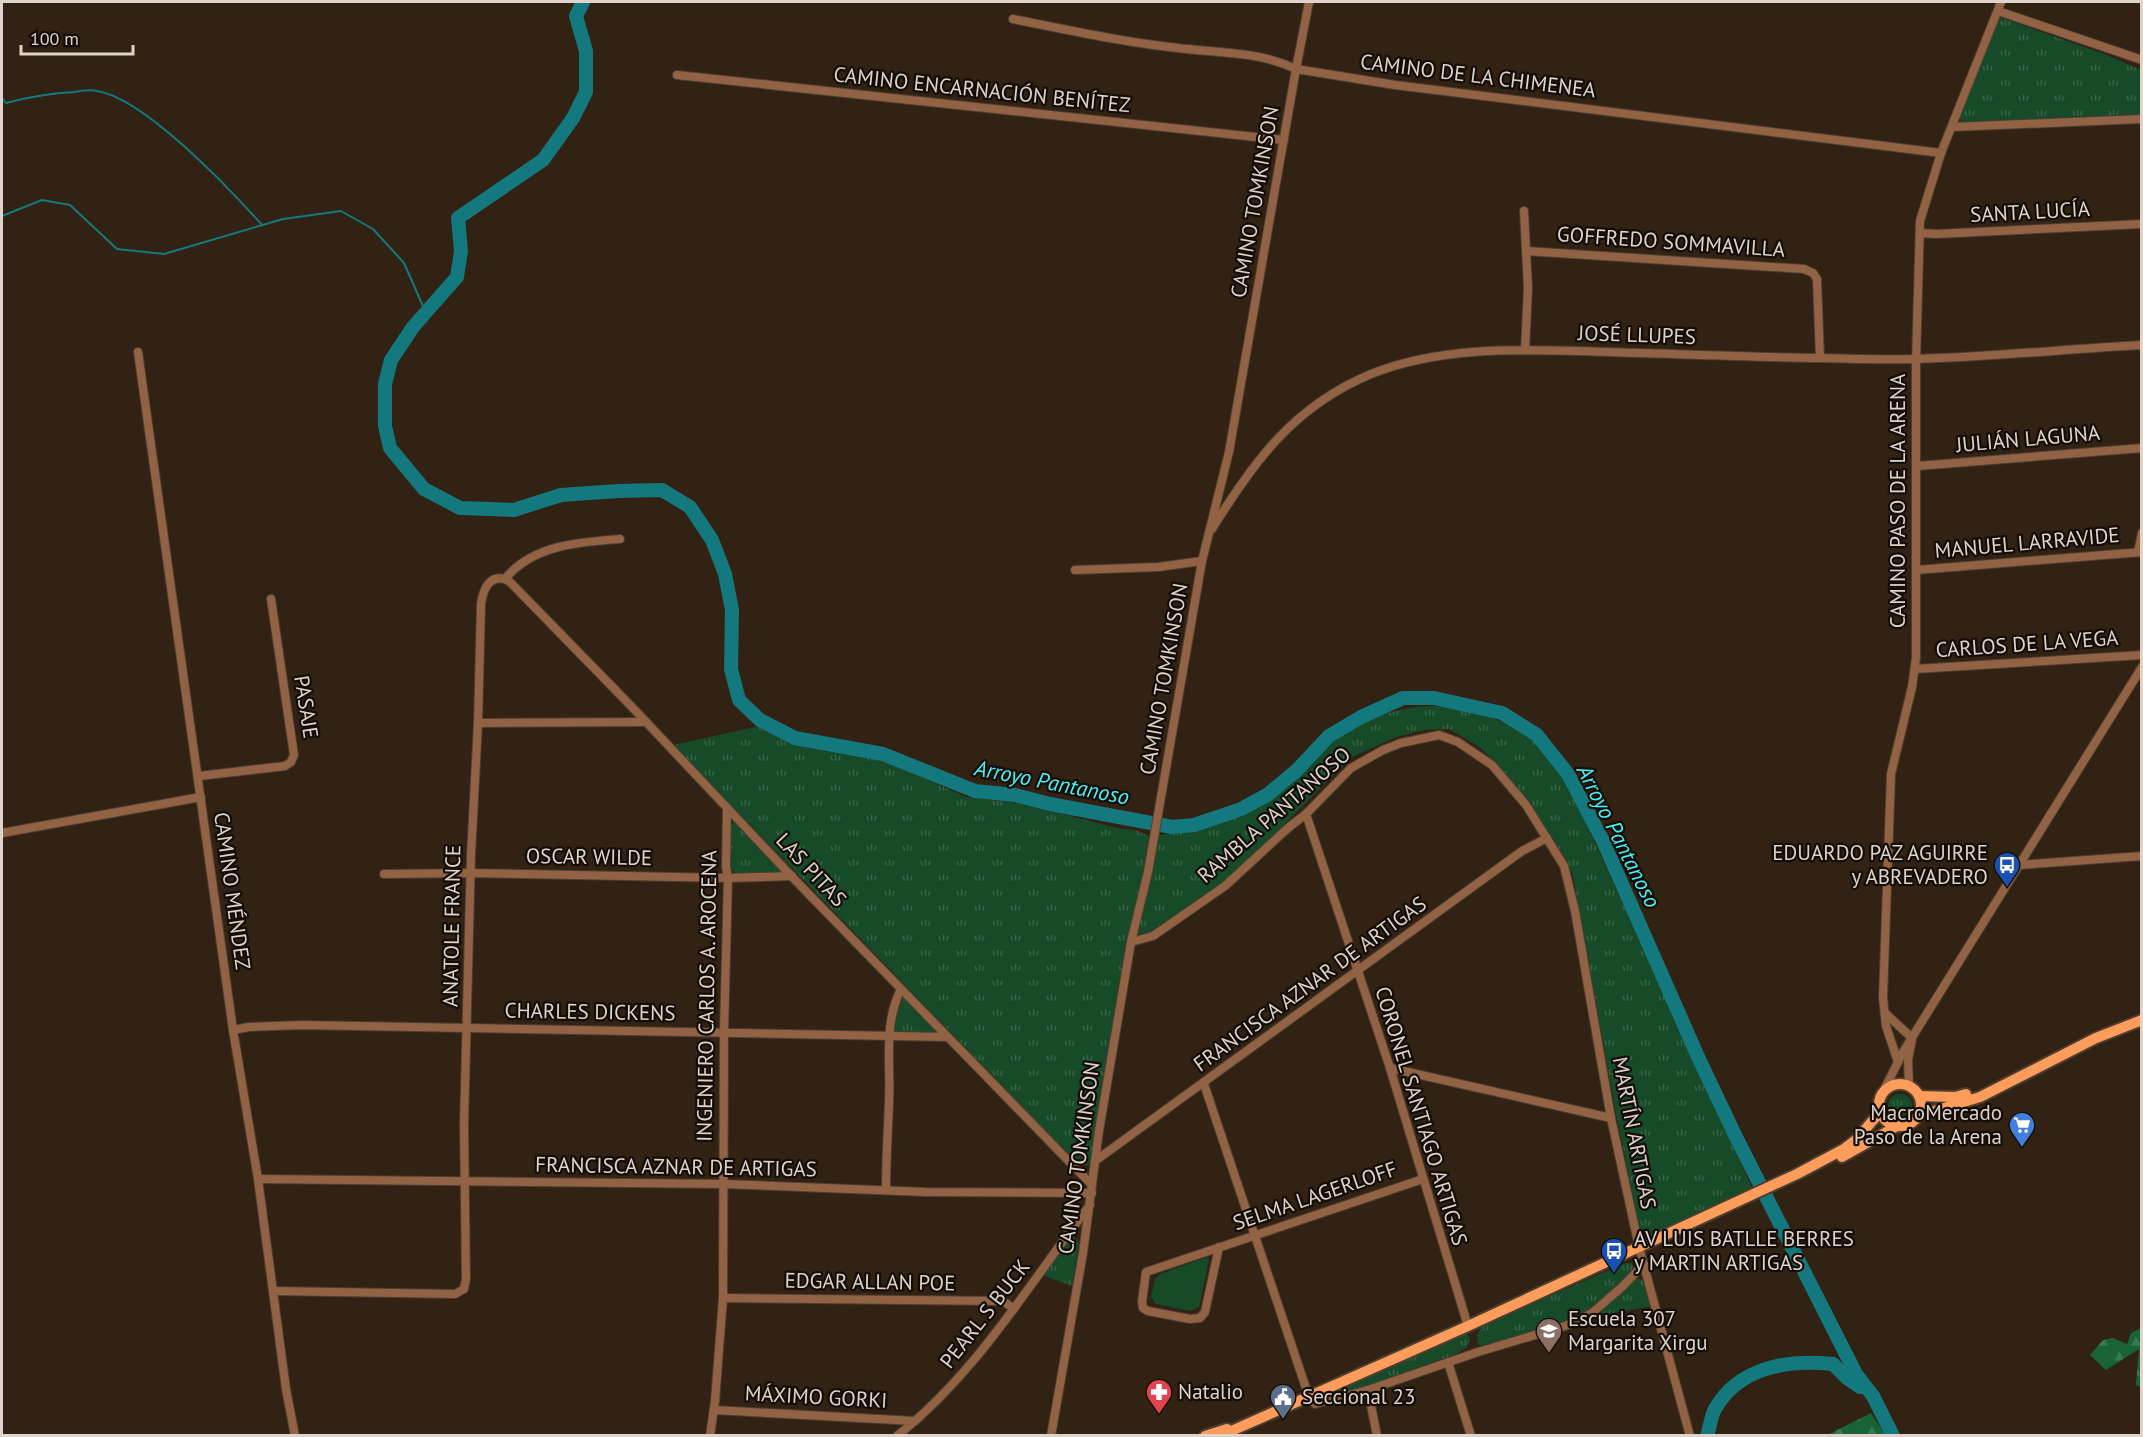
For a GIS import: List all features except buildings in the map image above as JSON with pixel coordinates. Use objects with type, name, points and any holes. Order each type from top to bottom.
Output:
[{"type":"main road","points":[[1919,1096],[1955,1097],[1979,1089],[2023,1073],[2096,1038],[2142,1020]]},
{"type":"main road","points":[[1791,1177],[1847,1155],[1897,1126],[1909,1124],[1918,1116],[1980,1097],[2017,1079],[2023,1073]]},
{"type":"main road","points":[[1897,1126],[1886,1122],[1880,1112],[1880,1098],[1883,1092],[1892,1085],[1909,1086],[1919,1096],[1921,1103],[1918,1116]]},
{"type":"main road","points":[[1220,1436],[1468,1326],[1791,1177],[1857,1140],[1880,1112]]},
{"type":"main road","points":[[1205,1436],[1258,1419]]},
{"type":"street","name":"CAMINO TOMKINSON","points":[[1051,1436],[1131,942],[1160,805],[1202,561],[1229,452],[1309,2]]},
{"type":"street","name":"CAMINO PASO DE LA ARENA","points":[[1898,1062],[1886,1026],[1883,998],[1891,774],[1915,669],[1916,359],[1920,233],[1922,213],[1941,153],[2001,2]]},
{"type":"street","points":[[1998,11],[2142,60]]},
{"type":"street","name":"CAMINO DE LA CHIMENEA","points":[[1013,19],[1095,36],[1179,48],[1248,54],[1281,62],[1296,69],[1395,85],[1941,153]]},
{"type":"street","name":"CAMINO ENCARNACIÓN BENÍTEZ","points":[[677,75],[1284,140]]},
{"type":"street","points":[[1953,127],[2142,119]]},
{"type":"street","points":[[1524,211],[1528,288],[1525,350]]},
{"type":"street","name":"SANTA LUCÍA","points":[[1920,233],[2142,224]]},
{"type":"street","name":"GOFFREDO SOMMAVILLA","points":[[1526,251],[1804,269],[1813,273],[1818,279],[1820,358]]},
{"type":"street","name":"JOSÉ LLUPES","points":[[1207,538],[1245,476],[1273,442],[1294,422],[1345,387],[1370,375],[1423,358],[1449,354],[1525,350],[1916,359],[2142,345]]},
{"type":"street","name":"CAMINO MÉNDEZ","points":[[138,352],[233,1030],[258,1179],[286,1389],[295,1436]]},
{"type":"street","name":"JULIÁN LAGUNA","points":[[1917,466],[2142,448]]},
{"type":"street","points":[[2140,552],[2142,533]]},
{"type":"street","name":"ANATOLE FRANCE","points":[[273,1291],[455,1294],[464,1289],[466,1280],[464,1125],[471,873],[483,592],[489,582],[498,578],[505,579],[526,559],[549,550],[620,539]]},
{"type":"street","name":"MANUEL LARRAVIDE","points":[[1916,570],[2140,552]]},
{"type":"street","points":[[1075,570],[1158,567],[1202,561]]},
{"type":"street","name":"LAS PITAS","points":[[505,579],[646,722],[1092,1189]]},
{"type":"street","name":"PASAJE","points":[[199,776],[285,766],[291,762],[294,754],[271,599]]},
{"type":"street","name":"CARLOS DE LA VEGA","points":[[1915,669],[2142,655]]},
{"type":"street","points":[[1883,1092],[1912,1038],[2142,667]]},
{"type":"street","points":[[478,723],[646,722]]},
{"type":"street","name":"RAMBLA PANTANOSO","points":[[1131,942],[1153,936],[1225,886],[1363,760],[1401,743],[1439,735],[1458,742],[1492,765],[1526,805],[1547,838]]},
{"type":"street","points":[[2,833],[201,797]]},
{"type":"street","name":"INGENIERO CARLOS A. AROCENA","points":[[710,1436],[723,1298],[727,808]]},
{"type":"street","name":"CORONEL SANTIAGO ARTIGAS","points":[[1306,814],[1390,1068],[1468,1326]]},
{"type":"street","name":"FRANCISCA AZNAR DE ARTIGAS","points":[[1095,1161],[1522,851],[1547,838]]},
{"type":"street","name":"MARTÍN ARTIGAS","points":[[1547,838],[1564,866],[1570,889],[1611,1118],[1639,1247],[1690,1436]]},
{"type":"street","points":[[2019,866],[2142,856]]},
{"type":"street","name":"OSCAR WILDE","points":[[384,874],[471,873],[728,878],[792,876]]},
{"type":"street","points":[[886,1189],[889,1035],[892,1007],[901,989]]},
{"type":"street","points":[[1885,1013],[1912,1038]]},
{"type":"street","name":"CHARLES DICKENS","points":[[233,1030],[249,1027],[302,1025],[947,1037]]},
{"type":"street","points":[[1909,1086],[1908,1058],[1912,1038]]},
{"type":"street","points":[[1390,1068],[1611,1118]]},
{"type":"street","points":[[1204,1084],[1309,1397],[1316,1404],[1368,1390],[1578,1320],[1592,1313],[1644,1264]]},
{"type":"street","name":"FRANCISCA AZNAR DE ARTIGAS","points":[[258,1179],[724,1184],[925,1192],[1092,1189]]},
{"type":"street","name":"SELMA LAGERLOFF","points":[[1219,1247],[1205,1312],[1200,1318],[1190,1320],[1143,1308],[1146,1272],[1219,1247],[1255,1236],[1423,1179]]},
{"type":"street","name":"PEARL S BUCK","points":[[897,1436],[915,1421],[977,1358],[1090,1205]]},
{"type":"street","name":"EDGAR ALLAN POE","points":[[723,1298],[1004,1301],[1014,1309]]},
{"type":"street","points":[[1448,1362],[1471,1436]]},
{"type":"street","points":[[1368,1390],[1377,1436]]},
{"type":"street","name":"MÁXIMO GORKI","points":[[714,1410],[915,1421]]},
{"type":"green space","points":[[1999,17],[2104,54],[2141,70],[2141,117],[1961,122],[1959,118]]},
{"type":"green space","points":[[1433,706],[1463,709],[1507,724],[1532,740],[1555,765],[1582,814],[1753,1190],[1645,1236],[1641,1235],[1616,1113],[1573,876],[1563,854],[1498,764],[1478,746],[1449,729],[1424,730],[1396,737],[1352,757],[1234,874],[1216,889],[1142,938],[1139,937],[1138,930],[1159,835],[1214,824],[1251,810],[1273,795],[1321,749],[1346,730],[1388,713]]},
{"type":"green space","points":[[760,726],[797,740],[832,744],[885,760],[966,797],[1018,803],[1122,829],[1135,830],[1149,836],[1143,880],[1089,1165],[1080,1165],[1046,1131],[673,745]]},
{"type":"green space","points":[[734,822],[783,872],[739,874],[731,871],[729,828]]},
{"type":"green space","points":[[901,998],[904,998],[938,1031],[934,1033],[894,1031],[897,1004]]},
{"type":"green space","points":[[1900,1094],[1908,1098],[1912,1106],[1908,1114],[1900,1118],[1892,1114],[1888,1106],[1892,1098]]},
{"type":"green space","points":[[1073,1236],[1079,1243],[1072,1286],[1042,1275],[1067,1239]]},
{"type":"green space","points":[[1207,1257],[1209,1260],[1199,1307],[1190,1311],[1156,1304],[1151,1297],[1155,1279],[1160,1274]]},
{"type":"green space","points":[[1626,1263],[1632,1263],[1634,1271],[1601,1302],[1583,1313],[1524,1335],[1481,1347],[1478,1344],[1479,1332],[1487,1323]]},
{"type":"green space","points":[[1638,1278],[1644,1281],[1651,1303],[1649,1307],[1600,1315],[1598,1312]]},
{"type":"green space","points":[[2141,1328],[2141,1387],[2136,1385],[2139,1349],[2106,1370],[2090,1355],[2103,1340],[2113,1338],[2127,1344],[2131,1333]]},
{"type":"green space","points":[[1463,1333],[1467,1334],[1470,1340],[1467,1347],[1456,1354],[1339,1396],[1318,1400]]},
{"type":"green space","points":[[1871,1413],[1885,1435],[1827,1435]]},
{"type":"waterway","name":"Arroyo Pantanoso","points":[[583,2],[576,16],[586,51],[586,92],[573,118],[543,160],[458,218],[461,251],[457,277],[413,327],[391,360],[385,384],[385,426],[390,448],[424,489],[460,508],[514,510],[561,495],[662,490],[690,507],[712,540],[725,574],[732,610],[731,669],[739,700],[760,720],[795,738],[883,754],[975,791],[1015,795],[1050,804],[1172,827],[1194,825],[1241,809],[1267,795],[1297,770],[1329,736],[1361,717],[1403,698],[1434,698],[1502,713],[1537,735],[1568,774],[1603,841],[1736,1137],[1856,1374],[1873,1396],[1893,1436]]},
{"type":"waterway","points":[[2,98],[6,103],[88,90],[116,97],[138,110],[185,147],[229,189],[262,225]]},
{"type":"waterway","points":[[2,216],[42,200],[70,205],[117,249],[164,254],[283,219],[341,211],[373,229],[404,263],[426,313]]},
{"type":"waterway","points":[[1707,1436],[1714,1412],[1725,1395],[1751,1375],[1766,1369],[1799,1363],[1833,1364],[1860,1387]]},
{"type":"place","name":"EDUARDO PAZ AGUIRRE y ABREVADERO","points":[[2007,888]]},
{"type":"place","name":"MacroMercado Paso de la Arena","points":[[2022,1148]]},
{"type":"place","name":"AV LUIS BATLLE BERRES y MARTIN ARTIGAS","points":[[1614,1274]]},
{"type":"place","name":"Escuela 307 Margarita Xirgu","points":[[1549,1354]]},
{"type":"place","name":"Natalio","points":[[1159,1415]]},
{"type":"place","name":"Seccional 23","points":[[1283,1420]]}]
